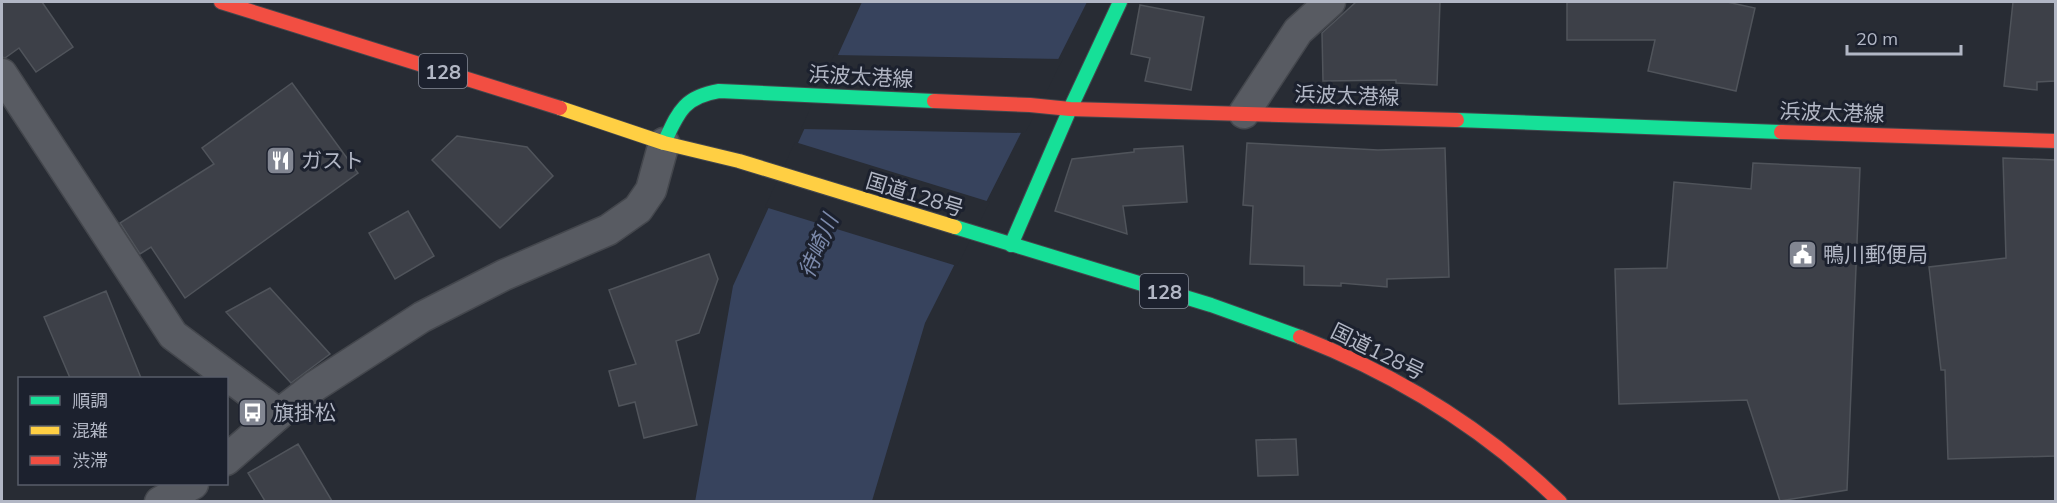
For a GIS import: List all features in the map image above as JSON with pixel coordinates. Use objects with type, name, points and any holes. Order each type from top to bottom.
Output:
[{"type":"main road","name":"国道128号","points":[[222,2],[594,118],[664,143],[739,161],[1211,305],[1273,327],[1344,355],[1383,374],[1463,422],[1510,457],[1560,501]]},
{"type":"main road","points":[[1011,245],[1070,109],[1120,2]]},
{"type":"main road","name":"浜波太港線","points":[[664,143],[685,103],[703,93],[719,91],[1030,105],[1070,109],[2055,141]]},
{"type":"street","points":[[1244,113],[1298,31],[1330,2]]},
{"type":"street","points":[[2,74],[173,335],[279,414]]},
{"type":"street","points":[[228,458],[279,414],[349,363],[422,317],[504,275],[608,230],[638,209],[651,190],[664,143]]},
{"type":"street","points":[[160,501],[189,485]]},
{"type":"water","name":"待崎川","points":[[862,2],[1087,2],[925,323],[872,501],[695,502],[733,286]]},
{"type":"pier","points":[[834,55],[1063,59],[1025,133],[801,129]]},
{"type":"pier","points":[[795,142],[990,202],[957,266],[765,207]]},
{"type":"building","points":[[2,2],[42,2],[73,47],[36,72],[19,48],[5,58],[2,57]]},
{"type":"building","points":[[1356,2],[1440,2],[1437,85],[1396,83],[1396,80],[1323,81],[1322,33]]},
{"type":"building","points":[[1567,2],[1727,2],[1755,8],[1736,91],[1648,71],[1655,40],[1567,40]]},
{"type":"building","points":[[2013,2],[2055,2],[2055,81],[2037,82],[2037,90],[2004,86]]},
{"type":"building","points":[[1140,5],[1204,17],[1191,90],[1145,81],[1150,58],[1131,54]]},
{"type":"building","points":[[292,83],[358,173],[185,298],[151,247],[140,254],[120,223],[214,164],[202,148]]},
{"type":"building","points":[[457,136],[527,147],[553,176],[500,228],[432,160]]},
{"type":"building","points":[[1247,143],[1378,150],[1445,148],[1449,277],[1387,279],[1387,287],[1341,283],[1341,286],[1304,285],[1304,266],[1250,264],[1253,206],[1243,205]]},
{"type":"building","points":[[1183,146],[1187,202],[1123,206],[1127,234],[1055,211],[1072,159],[1134,152],[1134,149]]},
{"type":"building","points":[[2003,158],[2055,160],[2055,456],[1948,459],[1945,370],[1941,370],[1929,267],[2006,258]]},
{"type":"building","points":[[1753,163],[1860,168],[1847,490],[1780,501],[1747,400],[1619,404],[1615,269],[1667,268],[1674,182],[1751,189]]},
{"type":"building","points":[[408,211],[434,256],[395,279],[369,233]]},
{"type":"building","points":[[709,254],[718,279],[699,333],[676,341],[697,425],[644,438],[635,402],[619,406],[609,371],[636,364],[609,290]]},
{"type":"building","points":[[270,288],[330,354],[291,383],[226,312]]},
{"type":"building","points":[[106,291],[141,377],[70,377],[44,317]]},
{"type":"building","points":[[1296,439],[1298,475],[1258,476],[1256,440]]},
{"type":"building","points":[[298,444],[332,501],[265,501],[248,473]]},
{"type":"traffic: fast","points":[[1011,245],[1070,109],[1120,2]]},
{"type":"traffic: fast","points":[[664,143],[673,123],[689,102],[697,97],[719,91],[934,101]]},
{"type":"traffic: fast","points":[[1457,120],[1781,132]]},
{"type":"traffic: fast","points":[[955,227],[1211,305],[1300,337]]},
{"type":"traffic: slow","points":[[560,108],[664,143],[739,161],[955,227]]},
{"type":"traffic: jam","points":[[221,2],[560,108]]},
{"type":"traffic: jam","points":[[934,101],[1070,109],[1457,120]]},
{"type":"traffic: jam","points":[[1781,132],[2056,141]]},
{"type":"traffic: jam","points":[[1300,337],[1371,369],[1439,406],[1502,451],[1560,502]]},
{"type":"place","name":"ガスト","points":[[280,160]]},
{"type":"place","name":"鴨川郵便局","points":[[1802,254]]},
{"type":"place","name":"旗掛松","points":[[252,412]]}]
